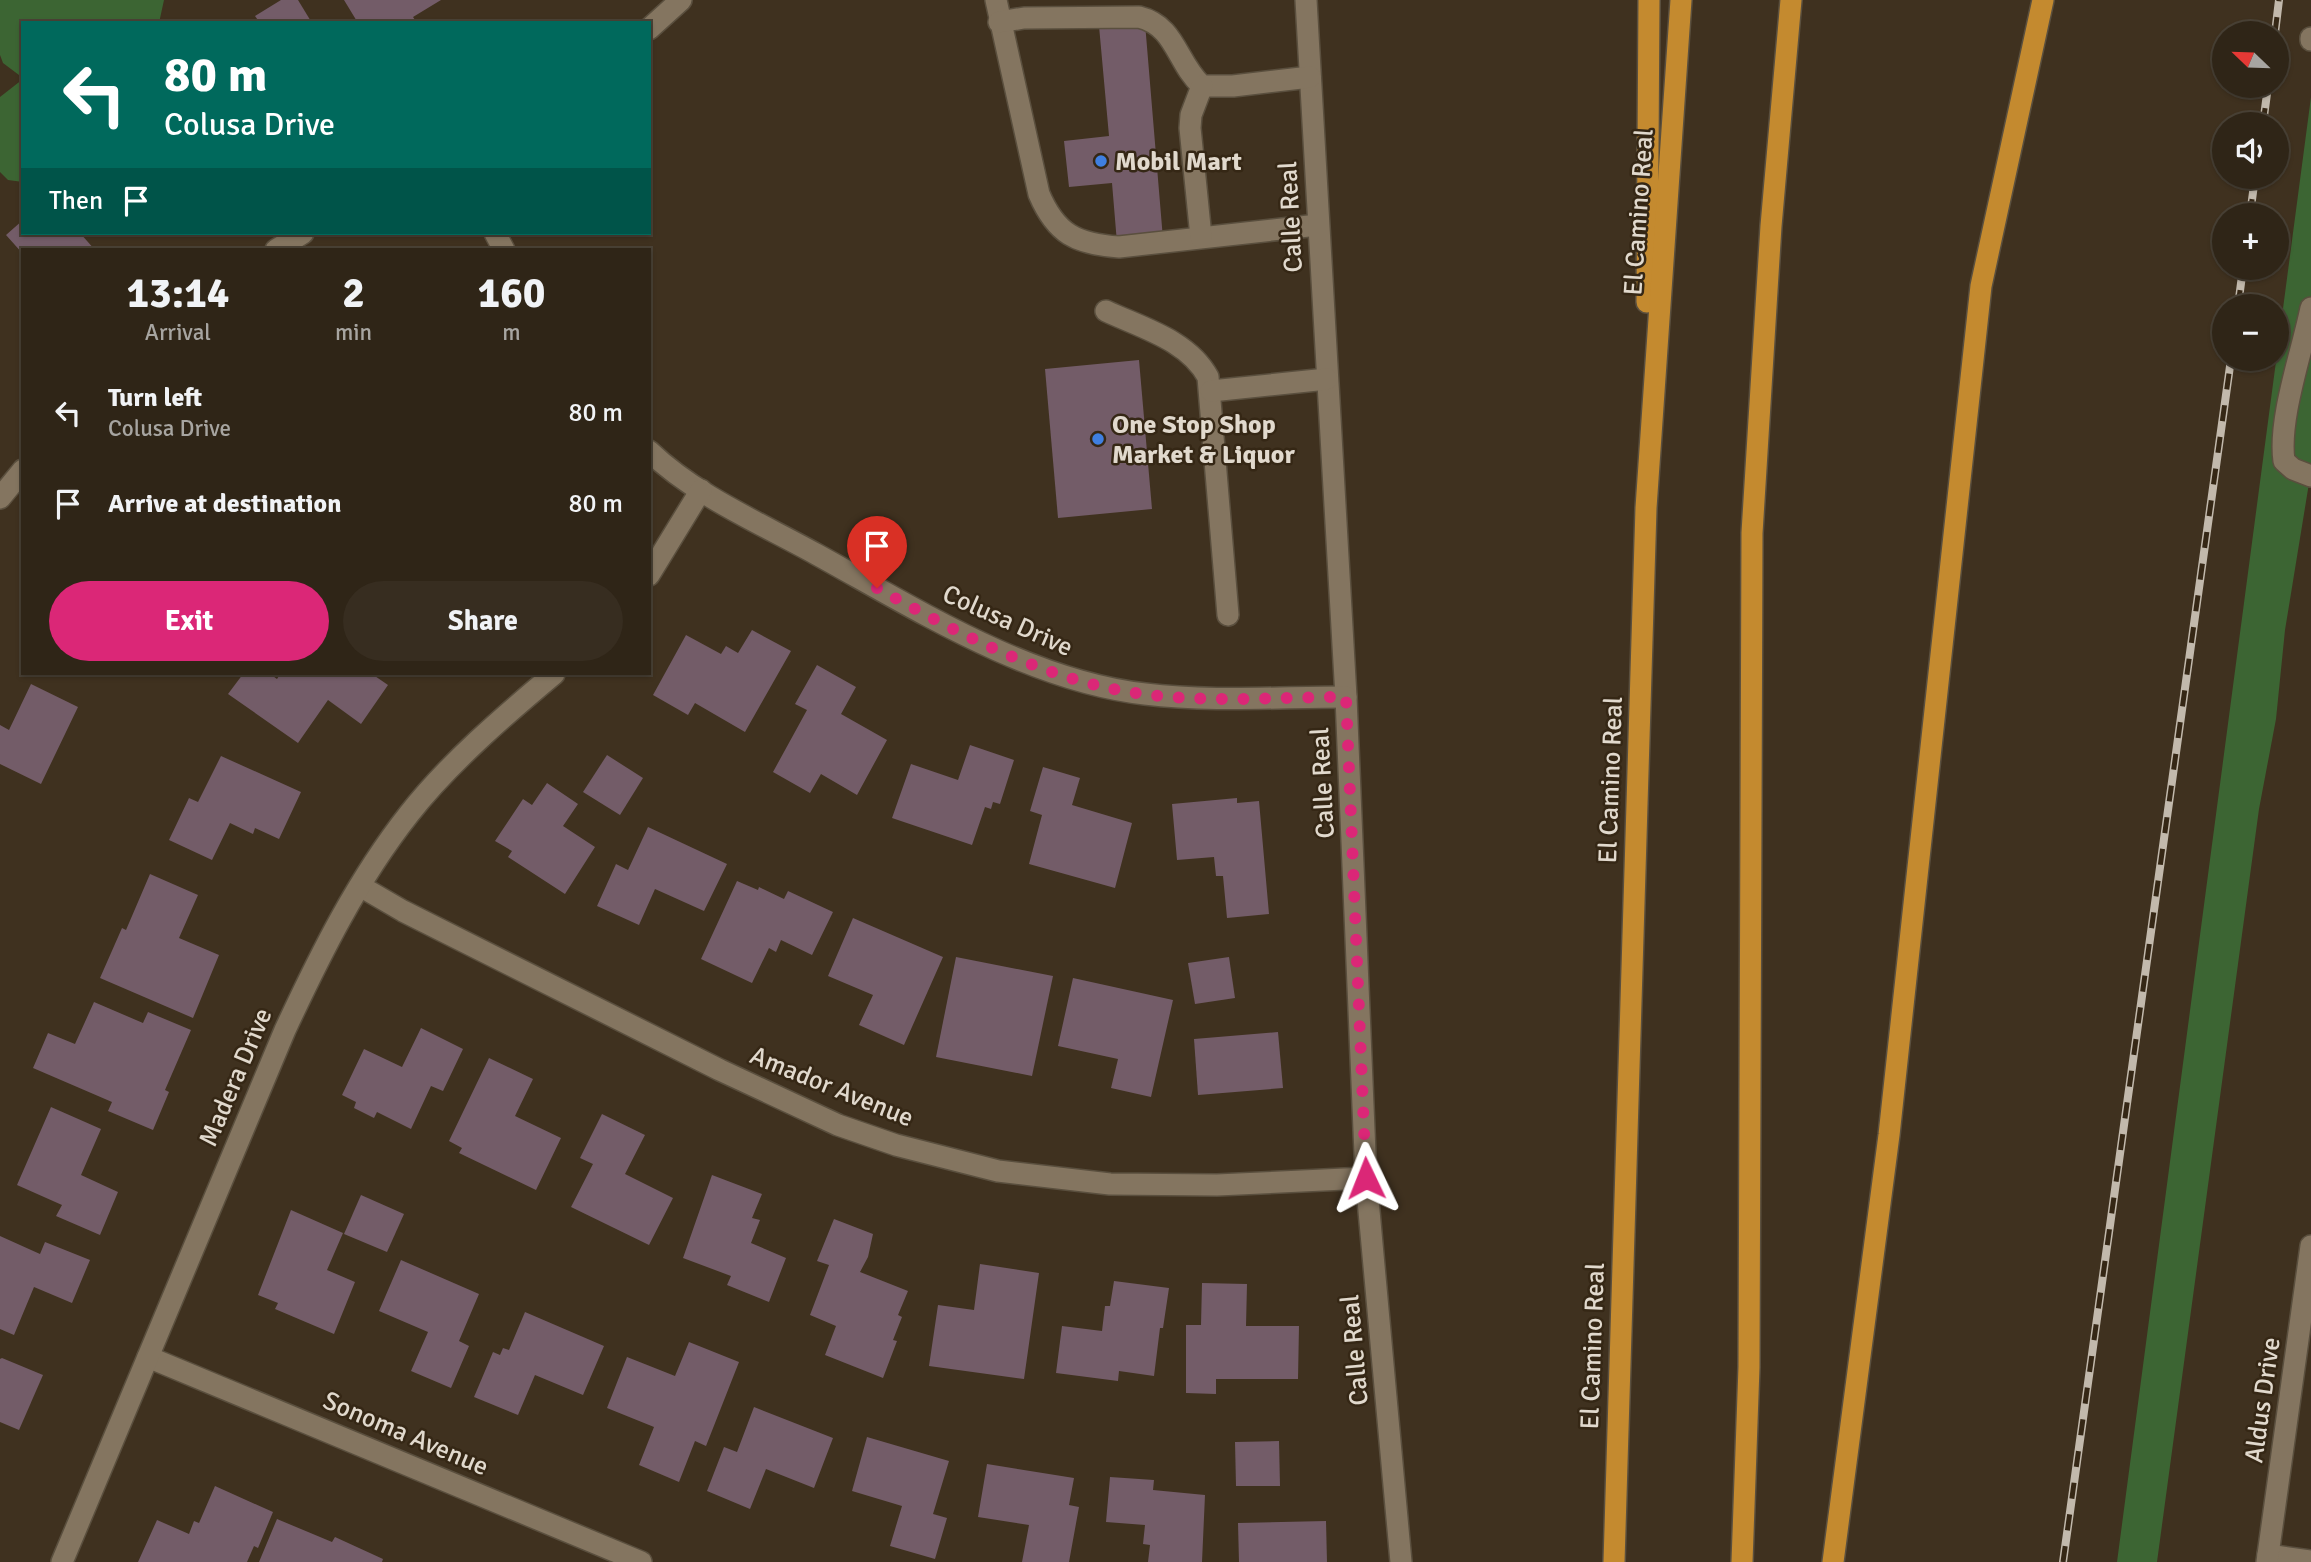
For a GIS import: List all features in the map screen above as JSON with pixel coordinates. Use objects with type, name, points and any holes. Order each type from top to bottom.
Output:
[{"type":"highway","points":[[1646,508],[1649,0]]},
{"type":"highway","name":"El Camino Real","points":[[1614,1562],[1646,508],[1681,0]]},
{"type":"highway","points":[[1742,1562],[1749,1367],[1752,533],[1771,226],[1791,0]]},
{"type":"highway","points":[[1833,1562],[1889,1135],[1981,286],[2043,0]]},
{"type":"street","points":[[651,27],[681,0]]},
{"type":"street","points":[[996,0],[1039,194],[1047,213],[1060,229],[1077,240],[1119,247],[1318,225]]},
{"type":"street","name":"Calle Real","points":[[1306,0],[1346,697],[1366,1178],[1401,1562]]},
{"type":"street","points":[[999,22],[1024,18],[1139,17],[1154,21],[1164,30],[1192,77],[1202,86],[1310,77]]},
{"type":"street","points":[[1201,237],[1189,128],[1202,86]]},
{"type":"street","points":[[279,248],[300,235]]},
{"type":"street","points":[[2311,308],[2281,445],[2284,461],[2293,469],[2311,476]]},
{"type":"street","points":[[1106,311],[1175,343],[1202,365],[1208,377],[1228,615]]},
{"type":"street","points":[[1211,391],[1327,379]]},
{"type":"street","name":"Colusa Drive","points":[[651,452],[701,490],[939,622],[1032,665],[1079,681],[1142,694],[1201,699],[1346,697]]},
{"type":"street","points":[[0,498],[21,472]]},
{"type":"street","points":[[651,572],[701,490]]},
{"type":"street","name":"Madera Drive","points":[[62,1562],[285,1030],[324,947],[360,886],[409,813],[499,720],[553,675]]},
{"type":"street","name":"Amador Avenue","points":[[360,886],[415,917],[720,1070],[838,1125],[896,1145],[998,1171],[1110,1184],[1217,1185],[1366,1178]]},
{"type":"street","name":"Aldus Drive","points":[[2268,1558],[2306,1320],[2311,1246]]},
{"type":"street","name":"Sonoma Avenue","points":[[148,1357],[641,1562]]},
{"type":"street","points":[[2268,1558],[2311,1561]]},
{"type":"green space","points":[[0,0],[164,0],[159,21],[21,21],[21,76],[3,63],[0,55]]},
{"type":"green space","points":[[21,81],[21,182],[8,180],[0,172],[0,97]]},
{"type":"green space","points":[[2311,97],[2311,471],[2285,630],[2276,719],[2259,809],[2157,1562],[2117,1562],[2275,371],[2289,371],[2289,294],[2285,294],[2287,280],[2289,280]]},
{"type":"building","points":[[281,0],[298,0],[311,21],[259,21],[255,16]]},
{"type":"building","points":[[344,0],[441,0],[413,17],[416,21],[357,21]]},
{"type":"building","points":[[1145,23],[1163,239],[1117,243],[1112,183],[1069,187],[1064,141],[1109,136],[1099,26]]},
{"type":"building","points":[[21,222],[21,235],[82,235],[93,248],[21,248],[21,252],[6,235]]},
{"type":"building","name":"One Stop Shop Market & Liquor","points":[[1139,360],[1152,509],[1058,518],[1045,369]]},
{"type":"building","points":[[752,630],[791,651],[745,732],[695,703],[688,715],[653,695],[686,635],[721,654],[726,646],[738,653]]},
{"type":"building","points":[[817,665],[856,687],[841,714],[887,740],[857,795],[821,774],[810,793],[773,772],[807,710],[795,704]]},
{"type":"building","points":[[242,675],[271,675],[277,679],[279,675],[373,675],[388,685],[361,724],[328,700],[298,743],[228,694]]},
{"type":"building","points":[[31,684],[78,707],[41,784],[0,764],[0,725],[9,730]]},
{"type":"building","points":[[970,745],[1014,760],[1000,804],[993,802],[991,809],[985,807],[972,845],[892,818],[911,764],[958,780]]},
{"type":"building","points":[[607,755],[643,778],[620,815],[583,792]]},
{"type":"building","points":[[221,756],[301,792],[279,839],[255,828],[253,834],[230,823],[212,860],[169,840],[189,798],[198,802]]},
{"type":"building","points":[[1043,767],[1080,778],[1072,805],[1132,823],[1115,888],[1029,864],[1042,815],[1030,811]]},
{"type":"building","points":[[547,783],[578,804],[563,826],[595,847],[565,894],[508,857],[512,851],[495,841],[523,799],[532,805]]},
{"type":"building","points":[[1237,798],[1237,803],[1259,801],[1269,914],[1227,918],[1223,876],[1216,876],[1214,857],[1177,860],[1172,804]]},
{"type":"building","points":[[648,827],[727,864],[704,911],[655,889],[639,925],[597,906],[616,864],[628,870]]},
{"type":"building","points":[[150,874],[198,895],[179,938],[219,955],[193,1018],[100,978],[122,928],[126,930]]},
{"type":"building","points":[[737,881],[758,890],[759,887],[784,899],[788,891],[833,912],[812,955],[781,940],[776,952],[769,948],[752,983],[701,959]]},
{"type":"building","points":[[853,918],[943,957],[904,1045],[859,1025],[873,995],[828,976]]},
{"type":"building","points":[[956,957],[1053,976],[1032,1076],[936,1057]]},
{"type":"building","points":[[1229,957],[1235,998],[1195,1004],[1188,963]]},
{"type":"building","points":[[1073,978],[1173,1000],[1151,1097],[1111,1088],[1118,1059],[1058,1046]]},
{"type":"building","points":[[94,1002],[143,1023],[148,1012],[191,1030],[165,1090],[169,1092],[153,1130],[108,1111],[112,1102],[33,1068],[48,1033],[75,1044]]},
{"type":"building","points":[[421,1028],[463,1049],[443,1091],[431,1086],[411,1129],[377,1112],[374,1118],[354,1108],[356,1102],[342,1095],[364,1049],[402,1067]]},
{"type":"building","points":[[1278,1032],[1283,1088],[1198,1095],[1194,1039]]},
{"type":"building","points":[[489,1058],[533,1079],[515,1116],[561,1138],[536,1190],[459,1153],[462,1148],[449,1141]]},
{"type":"building","points":[[51,1107],[101,1129],[81,1175],[118,1192],[100,1235],[56,1216],[62,1205],[17,1185]]},
{"type":"building","points":[[602,1114],[645,1135],[625,1174],[673,1198],[649,1245],[571,1207],[593,1164],[580,1158]]},
{"type":"building","points":[[712,1175],[762,1194],[752,1218],[760,1220],[751,1243],[786,1258],[769,1302],[727,1285],[731,1276],[683,1258]]},
{"type":"building","points":[[361,1195],[404,1214],[387,1252],[344,1234]]},
{"type":"building","points":[[291,1210],[343,1233],[327,1270],[355,1282],[334,1334],[275,1309],[278,1303],[258,1295]]},
{"type":"building","points":[[834,1219],[873,1234],[868,1257],[860,1272],[908,1291],[898,1315],[902,1317],[893,1340],[897,1341],[883,1378],[825,1355],[836,1326],[810,1315],[829,1265],[817,1261]]},
{"type":"building","points":[[0,1236],[40,1254],[45,1242],[90,1260],[72,1303],[34,1287],[14,1335],[0,1329]]},
{"type":"building","points":[[401,1260],[479,1294],[459,1341],[469,1346],[451,1388],[411,1371],[428,1332],[379,1311]]},
{"type":"building","points":[[980,1264],[1039,1273],[1024,1379],[929,1366],[938,1305],[974,1310]]},
{"type":"building","points":[[1114,1281],[1169,1288],[1163,1328],[1160,1328],[1154,1376],[1119,1371],[1118,1381],[1056,1373],[1062,1326],[1102,1331],[1105,1306],[1110,1306]]},
{"type":"building","points":[[1202,1283],[1247,1284],[1246,1326],[1299,1326],[1298,1379],[1216,1379],[1216,1394],[1186,1393],[1186,1325],[1201,1325]]},
{"type":"building","points":[[525,1312],[604,1346],[583,1395],[535,1375],[518,1415],[474,1397],[493,1352],[500,1355],[503,1348],[509,1350]]},
{"type":"building","points":[[689,1342],[739,1362],[706,1446],[695,1441],[679,1482],[639,1465],[654,1427],[607,1408],[627,1357],[675,1376]]},
{"type":"building","points":[[2,1358],[43,1375],[19,1430],[0,1422]]},
{"type":"building","points":[[754,1407],[833,1438],[814,1488],[766,1469],[750,1509],[707,1491],[724,1447],[737,1452]]},
{"type":"building","points":[[867,1437],[949,1461],[933,1514],[947,1518],[935,1559],[890,1546],[902,1506],[852,1491]]},
{"type":"building","points":[[1279,1441],[1280,1486],[1236,1486],[1235,1442]]},
{"type":"building","points":[[987,1464],[1074,1478],[1069,1505],[1079,1507],[1069,1562],[1022,1562],[1029,1525],[978,1517]]},
{"type":"building","points":[[1110,1477],[1154,1480],[1153,1490],[1205,1495],[1202,1562],[1148,1562],[1150,1545],[1143,1544],[1145,1525],[1106,1522]]},
{"type":"building","points":[[215,1486],[273,1512],[258,1548],[254,1546],[247,1562],[138,1562],[157,1520],[189,1534],[194,1521],[199,1523]]},
{"type":"building","points":[[277,1519],[332,1542],[335,1537],[383,1559],[382,1562],[259,1562]]},
{"type":"building","points":[[1326,1521],[1327,1562],[1239,1562],[1238,1523]]},
{"type":"railway","points":[[2276,21],[2279,0]]},
{"type":"railway","points":[[2265,112],[2266,98]]},
{"type":"railway","points":[[2252,203],[2253,189]]},
{"type":"railway","points":[[2240,294],[2241,280]]},
{"type":"railway","points":[[2063,1562],[2229,371]]},
{"type":"place","name":"Mobil Mart","points":[[1101,161]]},
{"type":"place","name":"One Stop Shop Market & Liquor","points":[[1098,439]]},
{"type":"route","points":[[877,588],[939,622],[1032,665],[1079,681],[1142,694],[1201,699],[1346,697],[1366,1178]]}]
